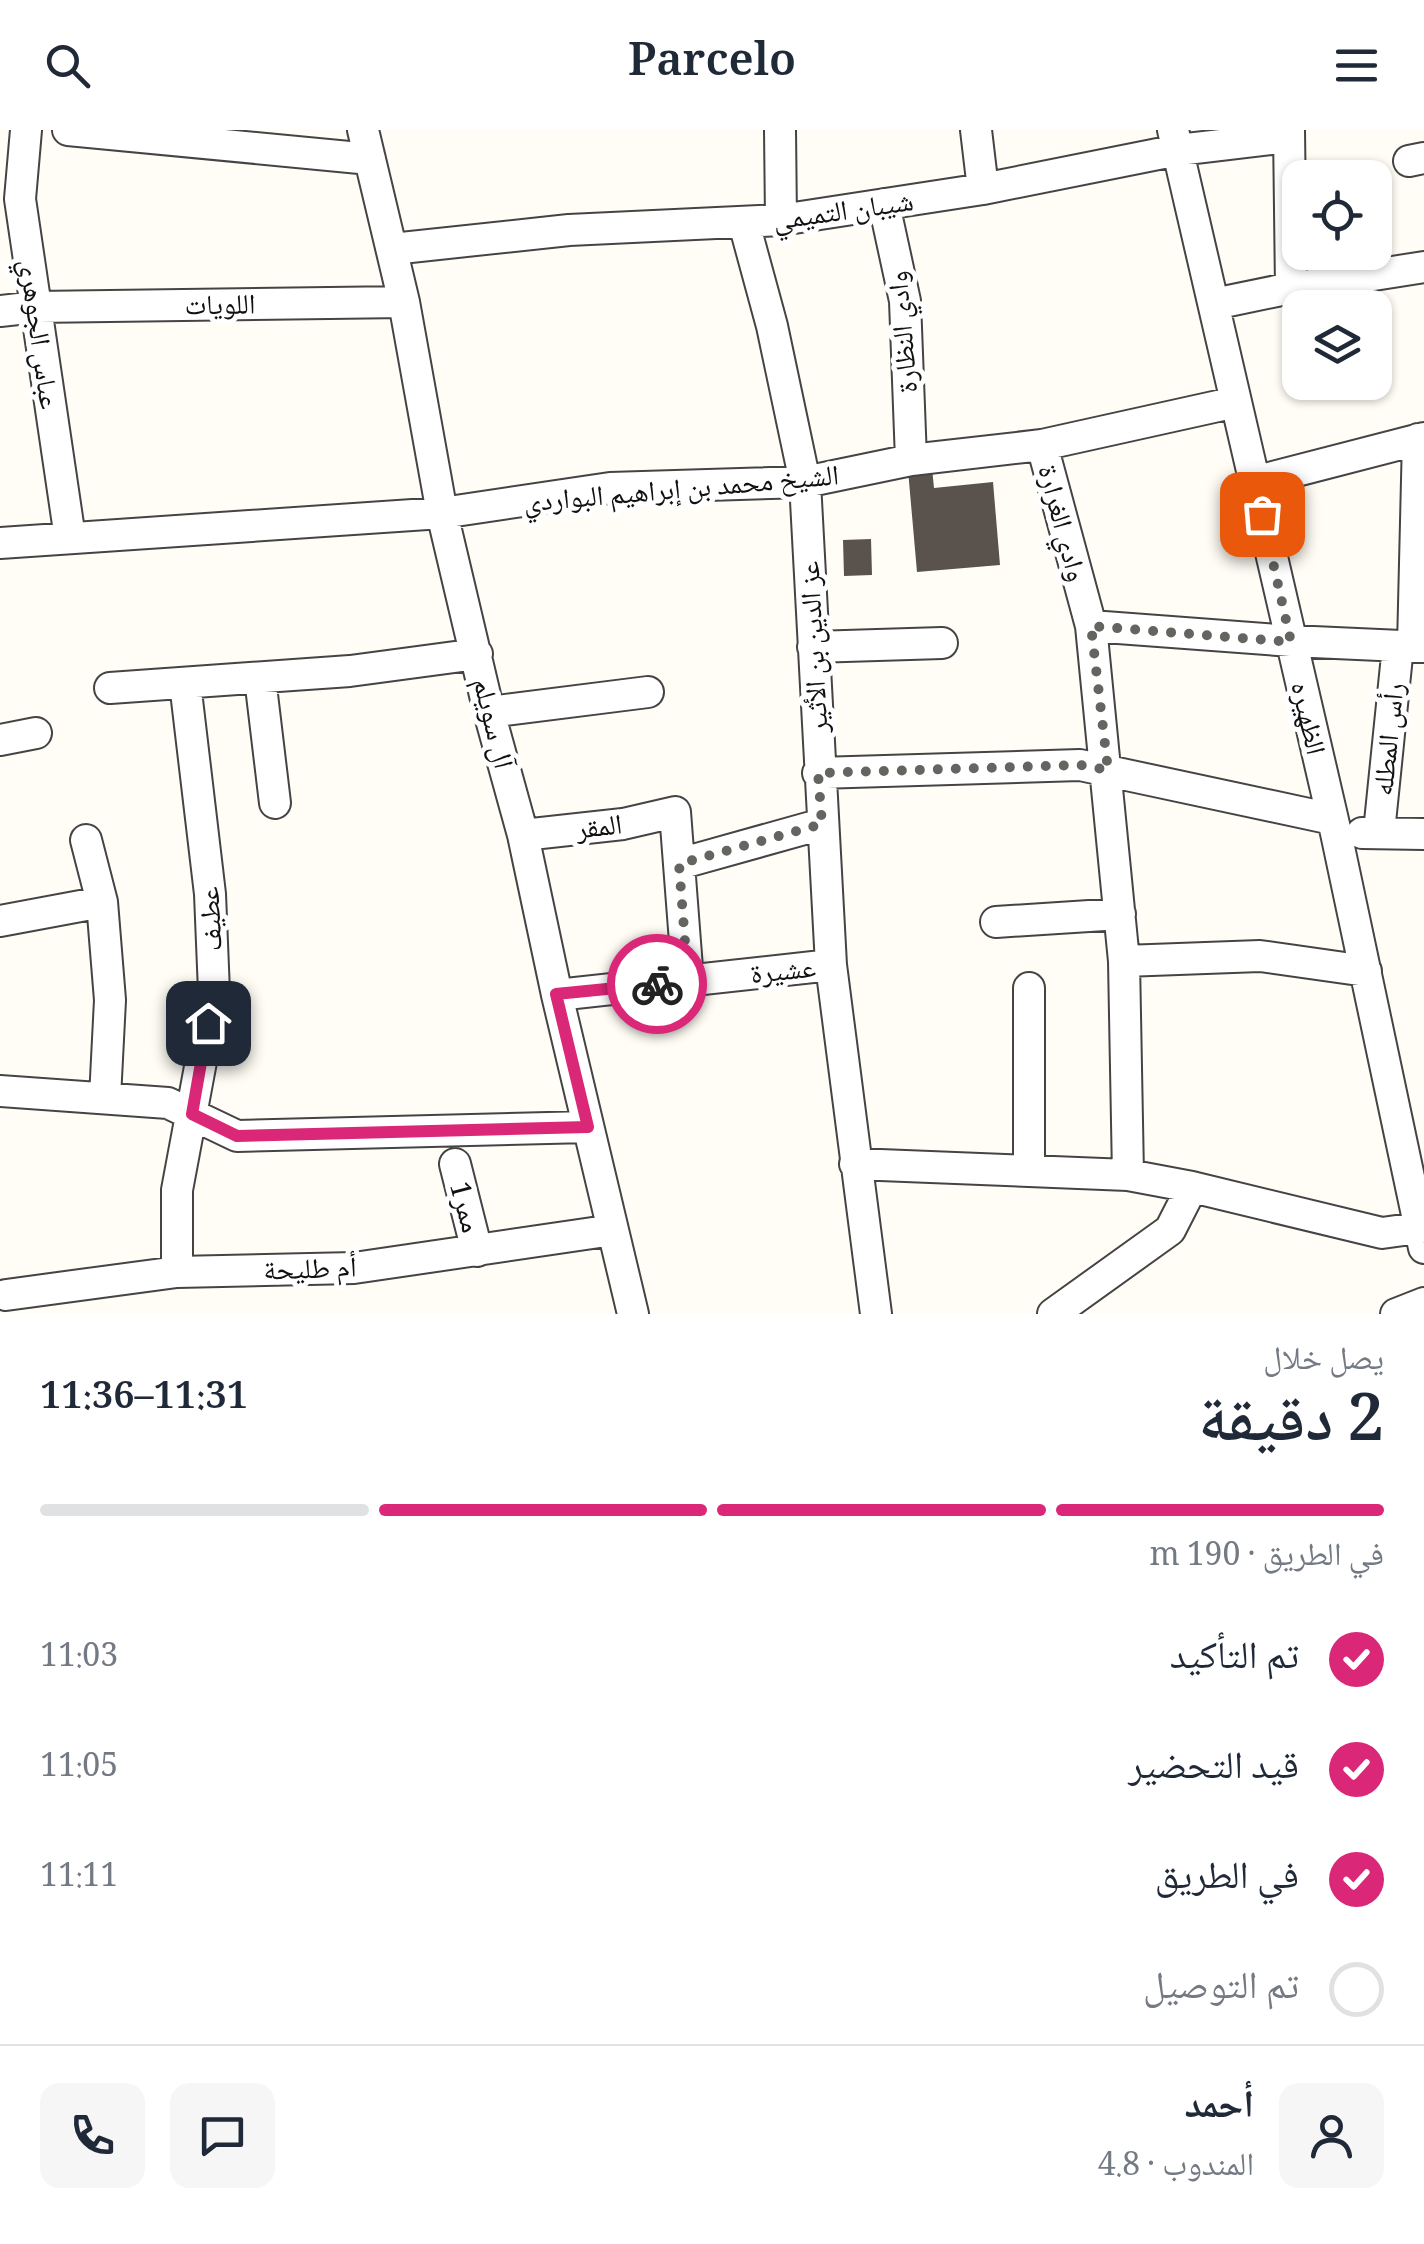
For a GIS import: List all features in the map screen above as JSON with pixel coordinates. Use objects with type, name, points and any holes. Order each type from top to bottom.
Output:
[{"type":"street","name":"عباس الجوهري","points":[[26,130],[20,200],[70,538]]},
{"type":"street","points":[[68,130],[367,144]]},
{"type":"street","points":[[780,130],[780,220]]},
{"type":"street","points":[[976,130],[983,189]]},
{"type":"street","points":[[1289,134],[1292,288]]},
{"type":"street","name":"شيبان التميمي","points":[[392,249],[569,230],[780,220],[983,189],[1176,140],[1289,134]]},
{"type":"street","name":"الظهيره","points":[[1176,140],[1334,826],[1422,1234]]},
{"type":"street","name":"آل سويلم","points":[[367,144],[404,302],[442,513],[523,835],[556,994],[633,1314]]},
{"type":"street","name":"وادي النظارة","points":[[884,204],[905,302],[911,460]]},
{"type":"street","name":"عز الدين بن الأثير","points":[[744,224],[772,326],[805,482],[831,965],[876,1314]]},
{"type":"street","points":[[1214,304],[1424,267]]},
{"type":"street","name":"اللويات","points":[[0,310],[404,302]]},
{"type":"street","name":"الشيخ محمد بن إبراهيم البواردي","points":[[0,542],[442,513],[610,488],[805,482],[911,460],[1042,445],[1236,402]]},
{"type":"street","points":[[1254,482],[1421,438]]},
{"type":"street","name":"رأس المطله","points":[[1379,832],[1412,646],[1421,438]]},
{"type":"street","name":"وادي الغرارة","points":[[1042,445],[1091,626],[1108,770],[1124,961],[1128,1175]]},
{"type":"street","points":[[1091,626],[1291,642],[1412,646]]},
{"type":"street","points":[[812,646],[942,643]]},
{"type":"street","points":[[110,688],[350,672],[477,654]]},
{"type":"street","points":[[260,678],[275,803]]},
{"type":"street","name":"عطيف","points":[[177,1272],[177,1190],[214,992],[210,894],[185,683]]},
{"type":"street","points":[[490,712],[648,692]]},
{"type":"street","points":[[0,740],[36,734]]},
{"type":"street","points":[[818,773],[1080,765],[1334,826],[1424,834]]},
{"type":"street","name":"المقر","points":[[523,835],[623,824],[675,812],[679,864]]},
{"type":"street","points":[[688,981],[679,864],[822,824]]},
{"type":"street","points":[[86,840],[102,902],[110,1000],[106,1098]]},
{"type":"street","points":[[0,921],[102,902]]},
{"type":"street","points":[[996,922],[1120,914]]},
{"type":"street","points":[[1124,961],[1260,956],[1366,970]]},
{"type":"street","name":"عشيرة","points":[[556,994],[831,965]]},
{"type":"street","points":[[1028,1171],[1029,988]]},
{"type":"street","points":[[0,1091],[168,1102],[237,1136],[588,1127]]},
{"type":"street","name":"ممر1","points":[[455,1164],[478,1251]]},
{"type":"street","points":[[855,1164],[1128,1175],[1192,1186],[1382,1233],[1422,1234]]},
{"type":"street","points":[[1054,1314],[1170,1230],[1192,1186]]},
{"type":"street","name":"أم طليحة","points":[[6,1295],[177,1272],[354,1268],[613,1230]]},
{"type":"street","points":[[1396,1314],[1424,1303]]},
{"type":"building","points":[[932,468],[934,488],[993,482],[1000,565],[917,572],[908,470]]},
{"type":"building","points":[[871,539],[872,575],[844,576],[843,540]]},
{"type":"way so far","points":[[657,984],[688,981],[679,864],[822,824],[818,773],[1080,765],[1108,770],[1091,626],[1291,642],[1262,514]]},
{"type":"route","points":[[208,1023],[192,1114],[237,1136],[588,1127],[556,994],[657,984]]}]
